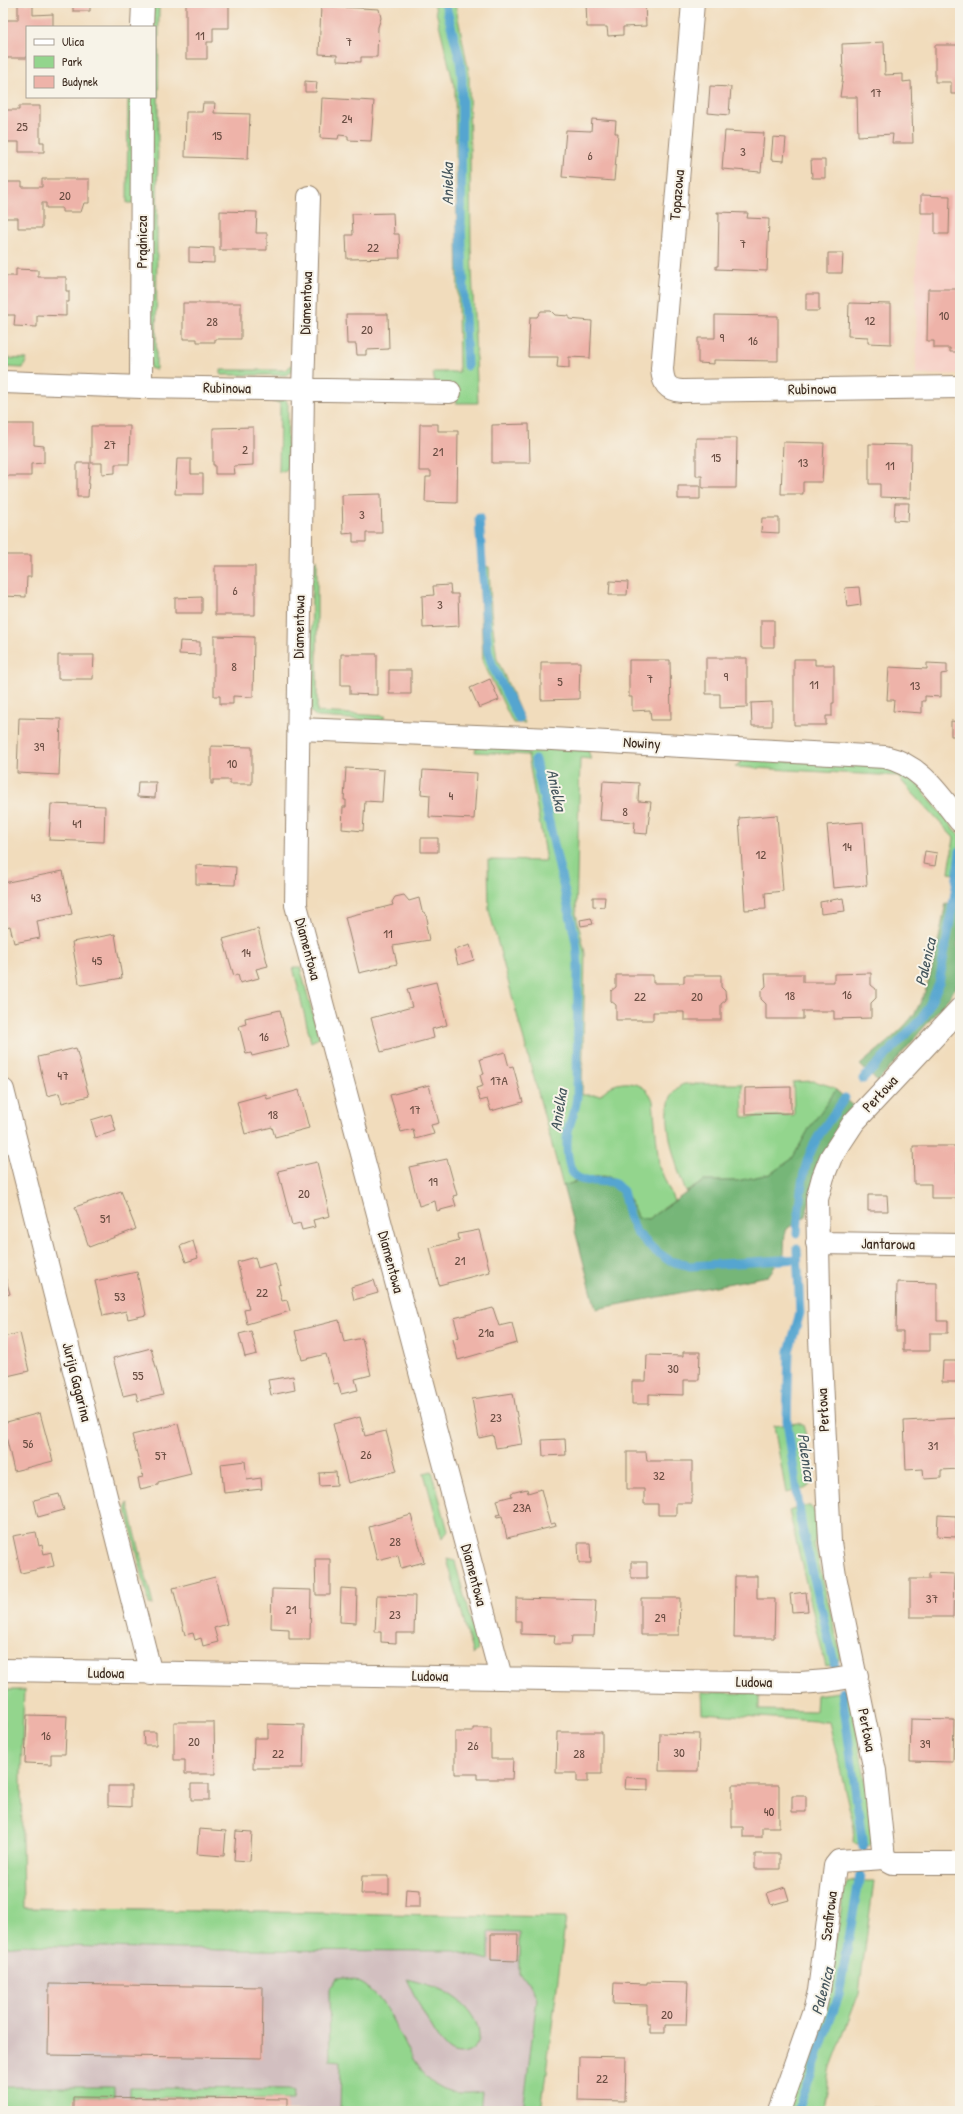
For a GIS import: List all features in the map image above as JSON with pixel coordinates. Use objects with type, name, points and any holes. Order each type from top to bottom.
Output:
[{"type":"street","points":[[142,3],[142,26]]},
{"type":"street","name":"Topazowa","points":[[666,386],[662,369],[693,3]]},
{"type":"street","name":"Prądnicza","points":[[141,387],[142,98]]},
{"type":"street","name":"Diamentowa","points":[[309,197],[303,390],[296,905],[501,1677]]},
{"type":"street","name":"Rubinowa","points":[[3,382],[141,387],[450,392]]},
{"type":"street","name":"Rubinowa","points":[[666,386],[672,390],[682,391],[960,387]]},
{"type":"street","name":"Nowiny","points":[[298,729],[552,739],[885,757],[897,760],[913,768],[927,780],[960,821]]},
{"type":"street","name":"Perłowa","points":[[884,1858],[876,1778],[835,1576],[830,1542],[817,1243],[817,1199],[823,1177],[831,1157],[854,1122],[960,1009]]},
{"type":"street","name":"Jurija Gagarina","points":[[3,1090],[151,1674]]},
{"type":"street","name":"Jantarowa","points":[[817,1243],[960,1245]]},
{"type":"street","name":"Ludowa","points":[[3,1670],[151,1674],[501,1677],[800,1683],[827,1681],[856,1676]]},
{"type":"street","name":"Szafirowa","points":[[779,2111],[815,2008],[819,1991],[835,1866],[840,1860],[884,1858],[893,1863],[960,1863]]},
{"type":"shaded area","points":[[960,191],[960,374],[916,375],[917,192]]},
{"type":"shaded area","points":[[3,1907],[566,1917],[541,2111],[3,2111]]},
{"type":"green space","points":[[152,3],[159,3],[156,370],[150,368],[151,98],[156,98],[156,26],[152,26]]},
{"type":"green space","points":[[434,3],[455,3],[469,73],[471,247],[478,403],[456,403],[452,386],[435,385],[433,372],[459,372],[455,90]]},
{"type":"green space","points":[[128,98],[136,98],[135,203],[127,203]]},
{"type":"green space","points":[[3,358],[27,359],[23,368],[3,367]]},
{"type":"green space","points":[[296,361],[294,370],[286,375],[221,375],[221,370],[286,370]]},
{"type":"green space","points":[[276,395],[285,397],[288,405],[287,470],[279,472],[280,403],[273,402]]},
{"type":"green space","points":[[317,559],[317,712],[385,716],[383,721],[317,717],[311,712],[312,564]]},
{"type":"green space","points":[[479,566],[489,567],[491,612],[497,659],[525,723],[513,723],[483,662]]},
{"type":"green space","points":[[476,747],[588,750],[591,759],[580,758],[576,914],[585,953],[582,1095],[601,1095],[614,1085],[622,1083],[637,1085],[644,1088],[650,1094],[653,1101],[659,1166],[674,1201],[648,1219],[637,1217],[631,1201],[624,1189],[618,1182],[610,1178],[602,1176],[563,1186],[489,910],[488,860],[546,861],[528,755],[475,752]]},
{"type":"green space","points":[[749,759],[881,766],[896,769],[916,783],[960,836],[960,875],[949,873],[954,838],[897,776],[735,767],[741,762]]},
{"type":"green space","points":[[946,903],[958,905],[960,909],[960,933],[957,946],[960,949],[960,979],[951,995],[878,1082],[860,1065],[907,1023],[913,1016],[923,998],[931,972]]},
{"type":"green space","points":[[293,967],[300,967],[319,1038],[311,1042]]},
{"type":"green space","points":[[814,1081],[833,1087],[836,1090],[810,1127],[792,1159],[770,1174],[737,1181],[704,1181],[686,1192],[677,1167],[669,1134],[669,1103],[674,1091],[684,1084],[742,1084],[743,1117],[794,1115],[793,1082]]},
{"type":"green space","points":[[836,1090],[855,1107],[818,1163],[806,1216],[785,1230],[784,1254],[768,1276],[596,1309],[563,1186],[602,1176],[610,1178],[618,1182],[624,1189],[631,1201],[637,1217],[648,1219],[704,1181],[737,1181],[770,1174],[792,1159],[810,1127]]},
{"type":"green space","points":[[798,1423],[803,1425],[805,1432],[810,1485],[805,1489],[786,1493],[774,1426]]},
{"type":"green space","points":[[432,1471],[448,1531],[442,1539],[424,1473]]},
{"type":"green space","points":[[128,1503],[153,1605],[149,1604],[126,1507]]},
{"type":"green space","points":[[803,1506],[810,1506],[815,1514],[817,1529],[814,1543],[841,1656],[837,1664],[826,1667],[789,1511]]},
{"type":"green space","points":[[447,1559],[455,1561],[478,1650],[473,1655]]},
{"type":"green space","points":[[3,1690],[24,1690],[21,1774],[23,1908],[566,1917],[541,2111],[523,2111],[537,1998],[529,1982],[519,1974],[519,1932],[489,1931],[489,1960],[455,1951],[221,1950],[24,1945],[3,1947]]},
{"type":"green space","points":[[846,1691],[851,1701],[864,1772],[872,1838],[871,1844],[868,1846],[853,1843],[854,1828],[829,1722],[702,1713],[701,1692],[759,1694],[759,1710],[815,1711],[816,1695]]},
{"type":"green space","points":[[855,1881],[874,1881],[859,1993],[831,2067],[822,2111],[787,2111],[835,1947],[844,1891],[847,1883]]},
{"type":"green space","points":[[344,1977],[364,1985],[378,1998],[390,2015],[409,2053],[420,2070],[434,2084],[452,2092],[482,2092],[480,2111],[340,2111],[341,2061],[330,2060],[329,1990],[337,1978]]},
{"type":"green space","points":[[407,1979],[444,1991],[463,2005],[474,2019],[479,2035],[476,2046],[472,2050],[467,2053],[456,2054],[446,2048],[430,2025]]},
{"type":"green space","points":[[6,2087],[114,2087],[114,2097],[74,2097],[73,2111],[3,2111],[3,2090]]},
{"type":"green space","points":[[130,2088],[289,2089],[294,2091],[293,2099],[130,2097]]},
{"type":"building","points":[[73,3],[90,3],[90,11],[73,11]]},
{"type":"building","points":[[186,3],[223,3],[223,6],[229,6],[229,28],[213,28],[213,42],[207,42],[207,59],[186,59]]},
{"type":"building","points":[[586,3],[645,3],[646,26],[623,27],[623,35],[608,36],[607,27],[587,27]]},
{"type":"building","points":[[18,4],[33,4],[33,15],[53,14],[53,26],[26,26],[26,58],[3,58],[3,20],[18,20]]},
{"type":"building","points":[[321,6],[379,9],[381,18],[378,27],[377,57],[361,57],[361,62],[337,61],[337,55],[319,54]]},
{"type":"building","points":[[884,42],[885,75],[903,74],[903,82],[911,81],[913,143],[892,143],[893,134],[858,136],[857,97],[840,97],[843,75],[842,44]]},
{"type":"building","points":[[935,45],[960,45],[960,94],[951,94],[951,82],[935,82]]},
{"type":"building","points":[[305,81],[317,82],[316,92],[305,92]]},
{"type":"building","points":[[710,86],[731,87],[729,115],[708,113]]},
{"type":"building","points":[[322,98],[374,101],[371,141],[348,140],[348,136],[339,135],[338,139],[320,138]]},
{"type":"building","points":[[203,103],[215,103],[214,113],[250,114],[248,159],[185,157],[186,112],[202,112]]},
{"type":"building","points":[[19,106],[40,106],[40,142],[44,142],[44,152],[19,152],[19,142],[3,142],[3,110],[19,110]]},
{"type":"building","points":[[592,119],[616,121],[615,133],[618,133],[614,181],[562,177],[566,130],[591,131]]},
{"type":"building","points":[[725,131],[764,133],[761,172],[722,169]]},
{"type":"building","points":[[773,137],[786,138],[784,161],[771,160]]},
{"type":"building","points":[[811,160],[825,160],[825,178],[812,178]]},
{"type":"building","points":[[42,179],[89,179],[89,203],[84,203],[81,212],[62,212],[62,208],[46,208],[46,203],[42,203],[42,228],[18,228],[18,218],[3,218],[3,182],[22,182],[22,187],[42,187]]},
{"type":"building","points":[[921,195],[950,196],[949,234],[935,234],[935,213],[921,213]]},
{"type":"building","points":[[220,211],[257,212],[256,233],[267,233],[267,250],[220,250]]},
{"type":"building","points":[[717,212],[748,213],[747,218],[769,219],[767,271],[716,269],[716,266],[718,266],[719,213]]},
{"type":"building","points":[[393,213],[394,234],[399,234],[400,258],[347,259],[346,235],[353,235],[352,214]]},
{"type":"building","points":[[189,247],[214,248],[214,263],[189,262]]},
{"type":"building","points":[[828,253],[843,253],[842,273],[828,273]]},
{"type":"building","points":[[16,269],[38,270],[38,277],[66,277],[66,291],[69,291],[69,302],[66,302],[66,316],[37,315],[37,327],[14,326],[15,315],[3,315],[3,276],[16,276]]},
{"type":"building","points":[[928,289],[960,289],[960,352],[950,352],[950,348],[934,348],[934,341],[927,341]]},
{"type":"building","points":[[806,294],[819,294],[819,311],[806,311]]},
{"type":"building","points":[[183,303],[241,303],[241,339],[215,339],[215,342],[197,342],[197,339],[183,339]]},
{"type":"building","points":[[849,303],[891,304],[891,344],[868,343],[868,337],[848,336]]},
{"type":"building","points":[[541,311],[551,311],[555,315],[569,316],[569,319],[592,321],[590,358],[569,357],[569,368],[557,367],[558,357],[528,357],[530,317],[537,317]]},
{"type":"building","points":[[346,314],[388,314],[389,349],[366,350],[366,355],[357,355],[356,344],[347,344]]},
{"type":"building","points":[[715,315],[778,316],[778,361],[714,360],[714,364],[698,363],[698,338],[715,338]]},
{"type":"building","points":[[3,424],[34,424],[34,445],[44,446],[44,463],[31,464],[31,476],[3,476]]},
{"type":"building","points":[[420,424],[438,424],[438,431],[458,431],[457,503],[425,502],[426,477],[431,477],[431,471],[419,471]]},
{"type":"building","points":[[529,424],[530,463],[492,463],[492,425]]},
{"type":"building","points":[[91,426],[130,426],[129,464],[115,464],[115,473],[102,474],[102,463],[91,463]]},
{"type":"building","points":[[253,427],[253,465],[234,466],[235,474],[215,474],[215,465],[213,465],[213,428]]},
{"type":"building","points":[[696,438],[737,438],[736,488],[702,488],[702,476],[696,476]]},
{"type":"building","points":[[783,442],[824,443],[822,482],[803,482],[803,494],[781,494]]},
{"type":"building","points":[[869,444],[911,445],[910,498],[880,497],[880,484],[869,484]]},
{"type":"building","points":[[177,459],[191,459],[191,474],[203,474],[203,494],[175,494]]},
{"type":"building","points":[[77,463],[90,463],[88,497],[77,497]]},
{"type":"building","points":[[678,486],[700,486],[700,499],[678,499]]},
{"type":"building","points":[[381,494],[382,533],[366,533],[366,542],[353,542],[353,533],[343,534],[342,495]]},
{"type":"building","points":[[895,503],[909,503],[908,521],[894,520]]},
{"type":"building","points":[[762,518],[779,518],[779,533],[761,532]]},
{"type":"building","points":[[3,555],[31,555],[31,577],[27,577],[26,597],[3,596]]},
{"type":"building","points":[[215,566],[255,566],[255,615],[215,615]]},
{"type":"building","points":[[610,581],[628,582],[627,595],[609,595]]},
{"type":"building","points":[[450,585],[451,594],[458,594],[459,626],[423,628],[422,596],[434,595],[433,586]]},
{"type":"building","points":[[859,587],[861,605],[847,607],[845,588]]},
{"type":"building","points":[[202,597],[202,613],[175,613],[175,598]]},
{"type":"building","points":[[761,620],[774,620],[774,647],[761,647]]},
{"type":"building","points":[[214,636],[254,637],[253,697],[233,696],[233,704],[220,704],[220,696],[214,696]]},
{"type":"building","points":[[180,641],[200,642],[200,655],[179,654]]},
{"type":"building","points":[[341,654],[377,654],[377,695],[350,694],[350,685],[341,685]]},
{"type":"building","points":[[58,655],[94,655],[93,679],[58,679]]},
{"type":"building","points":[[706,658],[747,658],[747,707],[720,708],[720,694],[706,694]]},
{"type":"building","points":[[794,659],[815,659],[815,665],[834,665],[834,703],[832,703],[832,716],[826,716],[826,725],[794,725]]},
{"type":"building","points":[[629,660],[670,660],[671,720],[651,720],[650,710],[632,711],[632,697],[629,697]]},
{"type":"building","points":[[541,662],[580,662],[579,699],[541,700]]},
{"type":"building","points":[[927,663],[947,664],[947,673],[941,674],[941,697],[925,696],[925,701],[922,701],[922,713],[893,711],[894,700],[887,700],[889,667],[927,669]]},
{"type":"building","points":[[389,670],[411,670],[411,694],[389,694]]},
{"type":"building","points":[[490,679],[499,700],[479,708],[470,688]]},
{"type":"building","points":[[772,702],[772,726],[752,726],[751,703]]},
{"type":"building","points":[[19,718],[61,719],[59,775],[17,773]]},
{"type":"building","points":[[951,721],[960,722],[960,736],[951,736]]},
{"type":"building","points":[[211,746],[252,747],[252,784],[230,784],[230,780],[213,780],[213,784],[211,784]]},
{"type":"building","points":[[346,768],[384,770],[382,802],[365,801],[363,831],[342,829],[343,807],[346,807],[346,800],[344,800]]},
{"type":"building","points":[[423,770],[477,773],[474,819],[429,817],[430,795],[421,794]]},
{"type":"building","points":[[603,781],[639,783],[638,801],[651,802],[647,834],[634,833],[635,822],[600,820]]},
{"type":"building","points":[[138,782],[156,782],[155,798],[137,797]]},
{"type":"building","points":[[51,804],[105,806],[104,842],[49,840]]},
{"type":"building","points":[[777,815],[783,891],[765,893],[766,909],[745,910],[739,818]]},
{"type":"building","points":[[863,822],[867,885],[833,888],[827,825]]},
{"type":"building","points":[[421,838],[438,838],[438,852],[421,852]]},
{"type":"building","points":[[925,851],[937,853],[935,866],[923,864]]},
{"type":"building","points":[[196,865],[236,867],[235,885],[196,884]]},
{"type":"building","points":[[63,871],[72,914],[37,921],[40,938],[14,943],[10,926],[6,927],[3,911],[3,883]]},
{"type":"building","points":[[404,895],[409,901],[419,898],[422,911],[426,914],[428,923],[426,925],[429,940],[393,946],[397,964],[359,973],[345,917],[393,905],[392,902],[395,897]]},
{"type":"building","points":[[593,897],[605,897],[604,907],[593,906]]},
{"type":"building","points":[[843,898],[845,911],[821,914],[820,902]]},
{"type":"building","points":[[591,918],[593,924],[581,926],[580,920]]},
{"type":"building","points":[[258,929],[268,966],[256,969],[259,978],[240,983],[238,974],[234,976],[223,939]]},
{"type":"building","points":[[115,934],[122,978],[82,985],[79,983],[72,942]]},
{"type":"building","points":[[470,945],[474,960],[458,965],[454,950]]},
{"type":"building","points":[[871,973],[871,985],[876,989],[876,998],[871,1003],[871,1018],[834,1019],[834,1011],[803,1011],[803,1019],[766,1019],[766,1004],[761,999],[761,991],[766,986],[765,974],[803,974],[803,982],[834,982],[834,974]]},
{"type":"building","points":[[616,975],[653,975],[653,983],[684,983],[684,975],[721,975],[721,987],[725,991],[726,1000],[721,1004],[721,1020],[684,1020],[684,1012],[653,1012],[653,1020],[616,1020],[616,1005],[611,1001],[611,991],[616,987]]},
{"type":"building","points":[[436,982],[447,1025],[432,1029],[434,1038],[381,1052],[371,1018],[412,1007],[407,989]]},
{"type":"building","points":[[280,1010],[289,1047],[252,1056],[251,1053],[246,1054],[239,1026],[246,1024],[245,1018]]},
{"type":"building","points":[[76,1048],[89,1096],[62,1103],[59,1093],[47,1096],[38,1057]]},
{"type":"building","points":[[505,1052],[509,1067],[513,1066],[523,1102],[491,1111],[487,1099],[480,1101],[476,1088],[483,1086],[480,1075],[484,1074],[480,1059]]},
{"type":"building","points":[[429,1085],[439,1123],[431,1125],[434,1134],[415,1139],[413,1129],[401,1132],[390,1095]]},
{"type":"building","points":[[791,1087],[791,1113],[745,1114],[745,1088]]},
{"type":"building","points":[[299,1090],[309,1128],[275,1137],[272,1127],[245,1134],[237,1102],[266,1094],[267,1099]]},
{"type":"building","points":[[111,1114],[116,1131],[96,1137],[91,1120]]},
{"type":"building","points":[[913,1146],[957,1146],[957,1198],[931,1198],[931,1184],[914,1184]]},
{"type":"building","points":[[447,1159],[457,1195],[453,1196],[456,1206],[437,1211],[435,1201],[419,1206],[409,1167]]},
{"type":"building","points":[[317,1162],[330,1216],[313,1220],[315,1227],[302,1230],[300,1223],[292,1225],[278,1171]]},
{"type":"building","points":[[121,1191],[136,1229],[89,1247],[75,1207]]},
{"type":"building","points":[[868,1195],[887,1195],[888,1211],[868,1211]]},
{"type":"building","points":[[479,1230],[490,1272],[439,1285],[430,1248],[459,1240],[458,1234]]},
{"type":"building","points":[[193,1241],[198,1258],[186,1262],[180,1246]]},
{"type":"building","points":[[255,1257],[258,1268],[275,1263],[281,1284],[278,1285],[282,1301],[287,1300],[290,1311],[247,1324],[244,1310],[249,1309],[237,1262]]},
{"type":"building","points":[[3,1269],[10,1294],[3,1296]]},
{"type":"building","points":[[137,1272],[146,1315],[128,1319],[126,1311],[103,1316],[95,1281]]},
{"type":"building","points":[[374,1280],[378,1293],[354,1300],[351,1287]]},
{"type":"building","points":[[897,1282],[937,1283],[937,1321],[948,1321],[948,1333],[930,1333],[930,1351],[903,1351],[903,1332],[896,1332]]},
{"type":"building","points":[[493,1308],[499,1326],[512,1323],[517,1343],[458,1360],[453,1339],[459,1337],[454,1318]]},
{"type":"building","points":[[339,1320],[344,1342],[362,1338],[371,1375],[355,1379],[358,1390],[341,1394],[338,1383],[334,1384],[326,1354],[302,1360],[295,1331]]},
{"type":"building","points":[[251,1331],[257,1354],[245,1357],[239,1334]]},
{"type":"building","points":[[20,1333],[29,1371],[3,1377],[3,1337]]},
{"type":"building","points":[[151,1348],[163,1395],[138,1401],[136,1393],[123,1396],[113,1358]]},
{"type":"building","points":[[683,1352],[700,1352],[699,1380],[684,1380],[684,1395],[649,1394],[649,1404],[632,1404],[632,1381],[646,1381],[647,1355],[683,1356]]},
{"type":"building","points":[[943,1361],[960,1361],[960,1382],[942,1382]]},
{"type":"building","points":[[293,1376],[295,1390],[271,1395],[268,1380]]},
{"type":"building","points":[[513,1393],[522,1444],[496,1448],[493,1435],[479,1438],[472,1399]]},
{"type":"building","points":[[40,1413],[53,1461],[14,1471],[3,1423]]},
{"type":"building","points":[[360,1417],[365,1436],[386,1431],[397,1471],[348,1483],[333,1424]]},
{"type":"building","points":[[960,1418],[960,1469],[941,1470],[941,1478],[924,1479],[923,1469],[906,1470],[904,1421]]},
{"type":"building","points":[[178,1424],[191,1474],[158,1482],[158,1485],[140,1489],[138,1478],[143,1477],[132,1435]]},
{"type":"building","points":[[565,1439],[566,1455],[543,1456],[542,1440]]},
{"type":"building","points":[[627,1452],[646,1452],[647,1461],[692,1461],[692,1503],[676,1503],[676,1515],[658,1515],[658,1504],[644,1504],[644,1489],[627,1489]]},
{"type":"building","points":[[245,1461],[247,1480],[261,1478],[262,1489],[224,1493],[221,1464]]},
{"type":"building","points":[[336,1472],[337,1485],[320,1486],[319,1473]]},
{"type":"building","points":[[527,1489],[528,1493],[541,1489],[550,1524],[555,1523],[556,1526],[507,1538],[502,1516],[497,1517],[496,1515],[501,1514],[497,1500],[512,1496],[511,1493]]},
{"type":"building","points":[[59,1494],[64,1510],[38,1517],[34,1500]]},
{"type":"building","points":[[411,1515],[424,1562],[401,1568],[398,1555],[377,1560],[369,1527]]},
{"type":"building","points":[[938,1515],[956,1516],[956,1537],[937,1536]]},
{"type":"building","points":[[36,1532],[39,1546],[42,1545],[44,1554],[51,1552],[54,1566],[21,1573],[13,1536]]},
{"type":"building","points":[[578,1543],[590,1543],[591,1563],[579,1563]]},
{"type":"building","points":[[315,1559],[330,1559],[330,1595],[316,1595]]},
{"type":"building","points":[[631,1562],[647,1562],[647,1578],[631,1578]]},
{"type":"building","points":[[929,1573],[954,1574],[953,1617],[910,1617],[910,1579],[929,1579]]},
{"type":"building","points":[[735,1576],[757,1576],[757,1599],[775,1599],[774,1638],[734,1638]]},
{"type":"building","points":[[215,1577],[227,1624],[214,1628],[218,1642],[203,1646],[201,1638],[195,1640],[193,1633],[185,1635],[173,1588]]},
{"type":"building","points":[[341,1588],[357,1589],[356,1623],[340,1622]]},
{"type":"building","points":[[272,1589],[311,1590],[310,1639],[289,1639],[289,1629],[271,1628]]},
{"type":"building","points":[[806,1592],[808,1611],[792,1612],[790,1594]]},
{"type":"building","points":[[377,1595],[415,1596],[414,1633],[396,1633],[396,1643],[381,1642],[381,1632],[375,1632]]},
{"type":"building","points":[[516,1598],[596,1600],[594,1636],[572,1636],[571,1644],[554,1644],[555,1635],[521,1634],[521,1621],[516,1621]]},
{"type":"building","points":[[641,1598],[680,1598],[679,1635],[641,1635]]},
{"type":"building","points":[[27,1715],[67,1716],[65,1754],[51,1754],[51,1764],[25,1763]]},
{"type":"building","points":[[911,1719],[954,1720],[953,1762],[910,1761]]},
{"type":"building","points":[[174,1722],[214,1722],[215,1774],[185,1774],[185,1760],[174,1760]]},
{"type":"building","points":[[268,1724],[304,1725],[303,1768],[253,1768],[254,1738],[268,1738]]},
{"type":"building","points":[[473,1728],[491,1728],[491,1759],[513,1759],[512,1779],[477,1779],[477,1774],[455,1774],[455,1732],[473,1732]]},
{"type":"building","points":[[143,1732],[156,1732],[156,1745],[144,1745]]},
{"type":"building","points":[[557,1732],[602,1732],[602,1774],[588,1774],[588,1782],[577,1782],[577,1773],[556,1773]]},
{"type":"building","points":[[660,1733],[699,1734],[698,1771],[659,1771]]},
{"type":"building","points":[[626,1777],[648,1778],[648,1790],[625,1789]]},
{"type":"building","points":[[191,1784],[209,1784],[209,1800],[191,1800]]},
{"type":"building","points":[[732,1785],[779,1785],[779,1827],[762,1827],[762,1837],[743,1837],[743,1827],[732,1827]]},
{"type":"building","points":[[108,1786],[131,1786],[131,1807],[108,1806]]},
{"type":"building","points":[[792,1796],[806,1796],[806,1812],[792,1812]]},
{"type":"building","points":[[199,1829],[226,1831],[224,1856],[197,1854]]},
{"type":"building","points":[[236,1831],[252,1832],[250,1861],[234,1860]]},
{"type":"building","points":[[755,1854],[780,1854],[780,1869],[755,1869]]},
{"type":"building","points":[[362,1876],[389,1876],[389,1894],[361,1894]]},
{"type":"building","points":[[785,1887],[789,1900],[771,1905],[767,1893]]},
{"type":"building","points":[[406,1889],[420,1890],[420,1907],[405,1907]]},
{"type":"building","points":[[491,1934],[518,1934],[517,1961],[491,1960]]},
{"type":"building","points":[[647,1982],[688,1983],[686,2025],[665,2025],[665,2033],[650,2033],[650,2024],[647,2024],[647,2005],[613,2004],[614,1983],[647,1984]]},
{"type":"building","points":[[49,1984],[263,1987],[262,2058],[48,2055]]},
{"type":"building","points":[[579,2056],[626,2057],[625,2101],[578,2100]]},
{"type":"building","points":[[73,2097],[287,2099],[287,2111],[73,2111]]},
{"type":"building","points":[[863,2108],[911,2109],[911,2111],[863,2111]]},
{"type":"waterway","name":"Anielka","points":[[445,3],[460,60],[462,79],[461,224],[467,366]]},
{"type":"waterway","name":"Anielka","points":[[479,518],[488,652],[493,667],[519,719]]},
{"type":"waterway","name":"Anielka","points":[[535,760],[576,942],[578,965],[577,1095],[576,1105],[568,1131],[567,1143],[568,1158],[572,1171],[575,1176],[580,1179],[613,1182],[623,1191],[629,1216],[636,1232],[654,1250],[670,1261],[690,1266],[797,1259]]},
{"type":"waterway","name":"Palenica","points":[[863,1079],[924,1016],[939,984],[956,887],[960,851]]},
{"type":"waterway","name":"Palenica","points":[[797,1233],[801,1188],[810,1153],[823,1128],[845,1098]]},
{"type":"waterway","name":"Palenica","points":[[797,1249],[800,1313],[789,1351],[787,1421],[802,1528],[835,1666]]},
{"type":"waterway","name":"Palenica","points":[[842,1692],[863,1847]]},
{"type":"waterway","name":"Palenica","points":[[798,2111],[839,1995],[860,1875]]}]
